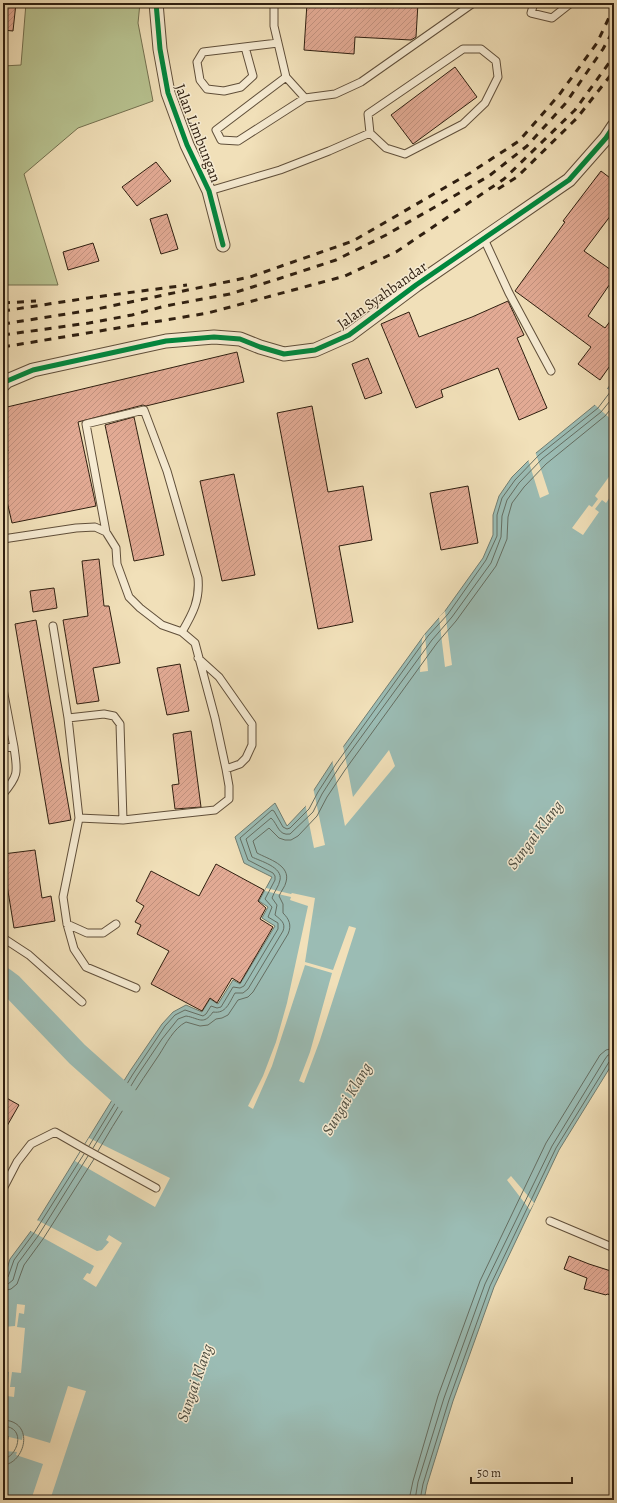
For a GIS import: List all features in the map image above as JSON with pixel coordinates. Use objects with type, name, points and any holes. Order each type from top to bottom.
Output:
[{"type":"street","name":"Jalan Limbungan","points":[[156,3],[160,49],[168,92],[187,145],[209,191],[223,246]]},
{"type":"street","name":"Jalan Syahbandar","points":[[3,385],[7,381],[33,370],[166,341],[214,337],[240,339],[284,354],[315,350],[349,335],[416,285],[569,180],[610,141],[614,126]]},
{"type":"lane","points":[[274,3],[274,26],[286,77],[305,98]]},
{"type":"lane","points":[[286,77],[216,130],[221,140],[238,140],[305,98],[335,94],[361,82],[472,3]]},
{"type":"lane","points":[[534,3],[531,13],[552,18],[570,3]]},
{"type":"lane","points":[[245,47],[252,76],[241,87],[224,90],[206,90],[200,80],[197,62],[203,52],[278,43]]},
{"type":"lane","points":[[464,49],[481,49],[496,61],[498,77],[485,103],[463,124],[405,154],[386,148],[370,133],[368,114],[464,49]]},
{"type":"lane","points":[[209,191],[280,170],[370,133]]},
{"type":"lane","points":[[484,239],[509,293],[551,371]]},
{"type":"lane","points":[[79,818],[123,820],[215,810],[228,799],[229,786],[215,718],[195,643],[182,632],[162,625],[140,608],[129,597],[116,564],[116,548],[106,532],[86,424],[144,410],[168,471],[198,578],[199,592],[194,610],[182,632]]},
{"type":"lane","points":[[3,539],[76,528],[95,527],[106,532]]},
{"type":"lane","points":[[53,626],[68,718],[79,818],[63,897],[67,924],[74,949],[86,967],[136,988]]},
{"type":"lane","points":[[198,658],[219,677],[252,724],[252,745],[246,758],[240,764],[226,769]]},
{"type":"lane","points":[[3,689],[14,747],[17,773],[12,784],[3,794]]},
{"type":"lane","points":[[68,718],[104,714],[114,716],[120,724],[123,820]]},
{"type":"lane","points":[[3,748],[14,747]]},
{"type":"lane","points":[[67,924],[87,933],[103,933],[116,924]]},
{"type":"lane","points":[[3,938],[29,955],[82,1002]]},
{"type":"lane","points":[[3,1189],[17,1162],[31,1144],[55,1132],[156,1188]]},
{"type":"lane","points":[[550,1221],[614,1248]]},
{"type":"green space","points":[[26,3],[140,3],[138,23],[153,101],[78,128],[24,174],[58,285],[3,285],[3,66],[21,65]]},
{"type":"water","name":"Sungai Klang","points":[[614,380],[614,1061],[559,1150],[494,1287],[453,1401],[427,1485],[424,1500],[3,1500],[3,1456],[9,1437],[3,1434],[3,1282],[10,1259],[31,1231],[130,1071],[162,1024],[173,1012],[186,1005],[202,1012],[210,999],[218,1004],[233,980],[240,984],[275,926],[262,918],[268,907],[259,901],[272,877],[244,863],[235,837],[275,803],[287,826],[306,806],[314,790],[333,761],[425,634],[445,611],[483,558],[493,535],[493,515],[499,496],[512,477],[536,453],[595,405]]},
{"type":"pier","points":[[606,388],[614,393],[614,422],[594,404]]},
{"type":"pier","points":[[535,451],[549,494],[540,498],[528,459]]},
{"type":"pier","points":[[611,474],[614,475],[614,491],[606,503],[602,500],[595,509],[599,512],[583,535],[572,528],[589,505],[592,507],[598,499],[595,496]]},
{"type":"pier","points":[[445,611],[452,665],[445,667],[439,617]]},
{"type":"pier","points":[[425,634],[428,671],[420,672],[422,639]]},
{"type":"pier","points":[[343,745],[353,797],[389,750],[395,766],[345,826],[332,759]]},
{"type":"pier","points":[[313,787],[325,845],[314,848],[305,803]]},
{"type":"pier","points":[[266,888],[315,898],[305,962],[333,970],[349,926],[356,928],[320,1040],[304,1083],[299,1081],[310,1052],[332,973],[305,965],[272,1066],[253,1109],[248,1106],[263,1076],[276,1042],[287,1003],[308,906],[290,900],[291,897],[265,891]]},
{"type":"pier","points":[[89,1138],[170,1178],[155,1207],[75,1161]]},
{"type":"pier","points":[[511,1176],[534,1203],[530,1210],[507,1180]]},
{"type":"pier","points":[[35,1219],[97,1251],[102,1250],[109,1242],[106,1240],[109,1235],[122,1243],[96,1287],[83,1279],[87,1273],[90,1274],[94,1266],[29,1230]]},
{"type":"pier","points":[[17,1304],[25,1305],[24,1314],[19,1313],[17,1327],[25,1328],[21,1373],[12,1372],[10,1387],[15,1387],[14,1397],[7,1396],[9,1372],[3,1372],[3,1327],[15,1326]]},
{"type":"pier","points":[[68,1386],[86,1391],[50,1500],[31,1500],[43,1464],[16,1455],[17,1452],[5,1451],[9,1437],[22,1440],[23,1435],[50,1443]]},
{"type":"building","points":[[3,3],[16,3],[13,31],[3,30]]},
{"type":"building","points":[[307,3],[418,3],[416,37],[411,40],[355,37],[354,54],[304,50]]},
{"type":"building","points":[[455,67],[477,97],[413,144],[391,115]]},
{"type":"building","points":[[156,162],[171,181],[137,206],[122,187]]},
{"type":"building","points":[[601,171],[614,181],[614,211],[584,251],[614,272],[614,278],[588,316],[605,328],[614,316],[614,360],[600,380],[578,364],[591,347],[515,291],[565,222],[563,221]]},
{"type":"building","points":[[167,214],[178,249],[161,254],[150,219]]},
{"type":"building","points":[[93,243],[99,261],[68,270],[63,252]]},
{"type":"building","points":[[508,301],[524,335],[517,338],[547,408],[519,420],[498,368],[441,390],[443,397],[416,408],[381,324],[409,312],[419,337],[472,317]]},
{"type":"building","points":[[237,352],[244,382],[146,406],[143,405],[78,422],[96,506],[12,523],[3,484],[3,452],[8,451],[3,432],[3,408]]},
{"type":"building","points":[[368,358],[382,393],[365,399],[352,364]]},
{"type":"building","points":[[312,406],[328,492],[363,486],[372,540],[339,546],[353,622],[318,629],[277,413]]},
{"type":"building","points":[[134,417],[164,555],[134,561],[105,425]]},
{"type":"building","points":[[234,474],[255,575],[222,581],[200,481]]},
{"type":"building","points":[[468,486],[478,543],[441,550],[430,493]]},
{"type":"building","points":[[99,559],[104,606],[109,606],[120,663],[93,668],[99,701],[77,704],[63,620],[88,616],[82,561]]},
{"type":"building","points":[[54,588],[57,608],[33,612],[30,591]]},
{"type":"building","points":[[36,620],[71,820],[49,824],[15,624]]},
{"type":"building","points":[[180,664],[189,711],[167,715],[157,668]]},
{"type":"building","points":[[191,731],[201,807],[175,809],[172,785],[179,784],[173,734]]},
{"type":"building","points":[[35,850],[42,898],[51,896],[55,921],[14,928],[3,867],[3,854]]},
{"type":"building","points":[[216,864],[264,890],[258,901],[266,908],[260,919],[273,927],[240,983],[232,978],[217,1003],[210,998],[202,1011],[151,984],[169,951],[137,934],[141,925],[135,922],[144,906],[136,901],[151,871],[199,896]]},
{"type":"building","points":[[3,1096],[19,1105],[3,1133]]},
{"type":"building","points":[[569,1256],[614,1272],[614,1296],[584,1289],[587,1278],[564,1269]]},
{"type":"waterway","points":[[3,979],[11,985],[77,1054],[143,1113]]},
{"type":"railway","points":[[3,324],[92,310],[250,277],[353,241],[470,173],[519,141],[559,95],[597,43],[614,7]]},
{"type":"railway","points":[[3,335],[89,323],[132,315],[165,306],[230,294],[336,260],[386,235],[489,176],[527,146],[565,104],[603,49],[614,29]]},
{"type":"railway","points":[[3,347],[208,313],[345,276],[396,252],[504,179],[575,110],[614,56]]},
{"type":"railway","points":[[498,189],[517,177],[577,118],[614,71]]},
{"type":"railway","points":[[3,311],[187,285]]},
{"type":"railway","points":[[3,303],[36,301]]},
{"type":"cycle path","points":[[156,3],[160,49],[168,93],[187,145],[209,191],[223,245]]},
{"type":"cycle path","points":[[3,385],[7,381],[33,370],[166,341],[214,337],[240,339],[284,354],[315,350],[349,335],[416,285],[569,180],[606,138],[614,126]]}]
